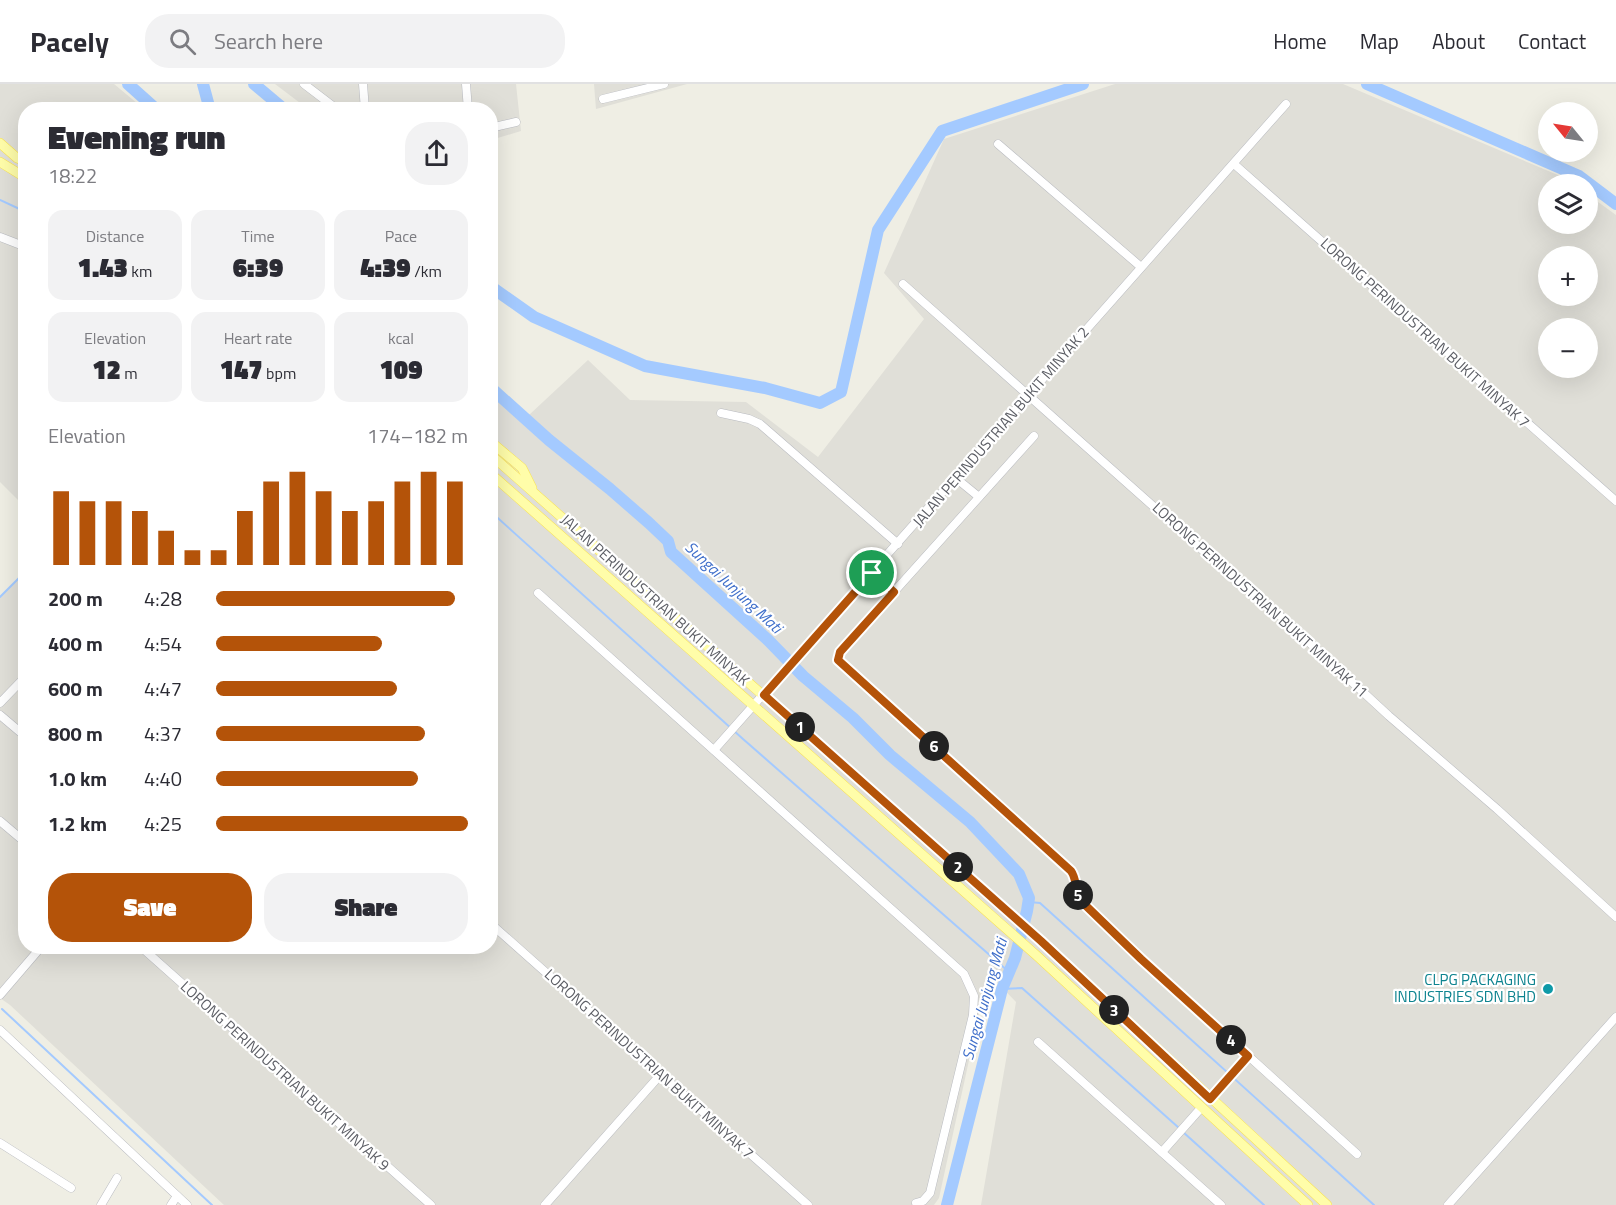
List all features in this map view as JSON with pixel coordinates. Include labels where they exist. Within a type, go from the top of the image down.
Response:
[{"type":"main road","points":[[0,143],[18,158]]},
{"type":"main road","points":[[0,162],[18,173]]},
{"type":"main road","points":[[498,448],[522,468],[535,493]]},
{"type":"main road","name":"JALAN PERINDUSTRIAN BUKIT MINYAK","points":[[498,461],[1001,905],[1327,1205]]},
{"type":"main road","name":"JALAN PERINDUSTRIAN BUKIT MINYAK","points":[[498,480],[1036,955],[1308,1205]]},
{"type":"street","points":[[304,84],[328,102]]},
{"type":"street","points":[[363,84],[364,102]]},
{"type":"street","points":[[466,84],[467,102]]},
{"type":"street","points":[[603,99],[635,88],[664,84]]},
{"type":"street","name":"JALAN PERINDUSTRIAN BUKIT MINYAK 2","points":[[714,750],[957,479],[1286,104]]},
{"type":"street","points":[[498,126],[516,122]]},
{"type":"street","points":[[998,144],[1141,267]]},
{"type":"street","name":"LORONG PERINDUSTRIAN BUKIT MINYAK 7","points":[[1234,164],[1616,501]]},
{"type":"street","points":[[0,237],[18,244]]},
{"type":"street","name":"LORONG PERINDUSTRIAN BUKIT MINYAK 11","points":[[903,284],[1286,621],[1389,716],[1497,809],[1616,917]]},
{"type":"street","points":[[721,413],[749,419],[760,424],[898,544]]},
{"type":"street","points":[[1034,436],[839,656],[1074,875],[1076,892],[1081,901],[1141,959],[1357,1154]]},
{"type":"street","points":[[957,479],[979,498]]},
{"type":"street","points":[[872,573],[894,592]]},
{"type":"street","points":[[538,592],[964,974],[974,996],[973,1015],[930,1193],[923,1201],[916,1203]]},
{"type":"street","points":[[0,703],[18,684]]},
{"type":"street","points":[[0,715],[18,730]]},
{"type":"street","points":[[0,820],[18,836]]},
{"type":"street","name":"LORONG PERINDUSTRIAN BUKIT MINYAK 7","points":[[498,930],[808,1205]]},
{"type":"street","points":[[0,994],[35,954]]},
{"type":"street","name":"LORONG PERINDUSTRIAN BUKIT MINYAK 9","points":[[149,954],[430,1205]]},
{"type":"street","points":[[1448,1205],[1616,1017]]},
{"type":"street","points":[[0,1030],[187,1205]]},
{"type":"street","points":[[1038,1042],[1221,1205]]},
{"type":"street","points":[[1210,1099],[1248,1056]]},
{"type":"street","points":[[545,1205],[661,1074]]},
{"type":"street","points":[[1162,1152],[1201,1108]]},
{"type":"street","points":[[0,1143],[71,1188]]},
{"type":"street","points":[[100,1205],[117,1178]]},
{"type":"street","points":[[171,1205],[177,1196]]},
{"type":"shaded area","points":[[0,84],[114,84],[136,102],[18,102],[18,500],[0,482]]},
{"type":"shaded area","points":[[275,84],[516,84],[521,131],[498,138],[498,102],[299,102]]},
{"type":"shaded area","points":[[594,84],[687,84],[596,109]]},
{"type":"shaded area","points":[[1115,84],[1343,84],[1556,174],[1538,174],[1538,234],[1598,234],[1598,202],[1616,215],[1616,1205],[981,1205],[1016,1002],[988,973],[939,1198],[934,1205],[224,1205],[0,998],[0,598],[18,579],[18,954],[498,954],[498,391],[529,415],[588,360],[630,400],[746,402],[818,457],[924,319],[884,273],[944,139]]},
{"type":"waterway","points":[[128,84],[148,102]]},
{"type":"waterway","points":[[203,84],[208,102]]},
{"type":"waterway","points":[[254,84],[275,102]]},
{"type":"waterway","points":[[498,292],[534,317],[645,366],[765,388],[820,403],[841,392],[878,230],[942,131],[1083,84]]},
{"type":"waterway","points":[[1367,84],[1579,176],[1616,204]]},
{"type":"waterway","points":[[0,200],[18,208]]},
{"type":"waterway","name":"Sungai Junjung Mati","points":[[498,394],[649,523],[668,541],[671,552],[769,641],[803,676],[853,718],[890,755],[970,822],[1019,874],[1029,898],[1027,911],[1015,958],[1002,989],[947,1205]]},
{"type":"waterway","points":[[498,518],[743,739],[1009,972]]},
{"type":"waterway","points":[[0,597],[18,579]]},
{"type":"waterway","points":[[1029,902],[1040,903],[1374,1205]]},
{"type":"waterway","points":[[1002,989],[1022,988],[1179,1128]]},
{"type":"waterway","points":[[2,1009],[212,1205]]},
{"type":"waterway","points":[[1183,1132],[1264,1205]]},
{"type":"place","name":"CLPG PACKAGING INDUSTRIES SDN BHD","points":[[1548,989]]},
{"type":"route","points":[[872,573],[894,592],[840,652],[838,660],[1071,871],[1074,875],[1076,892],[1081,901],[1248,1056],[1210,1099],[1041,941],[764,695],[872,573]]}]
